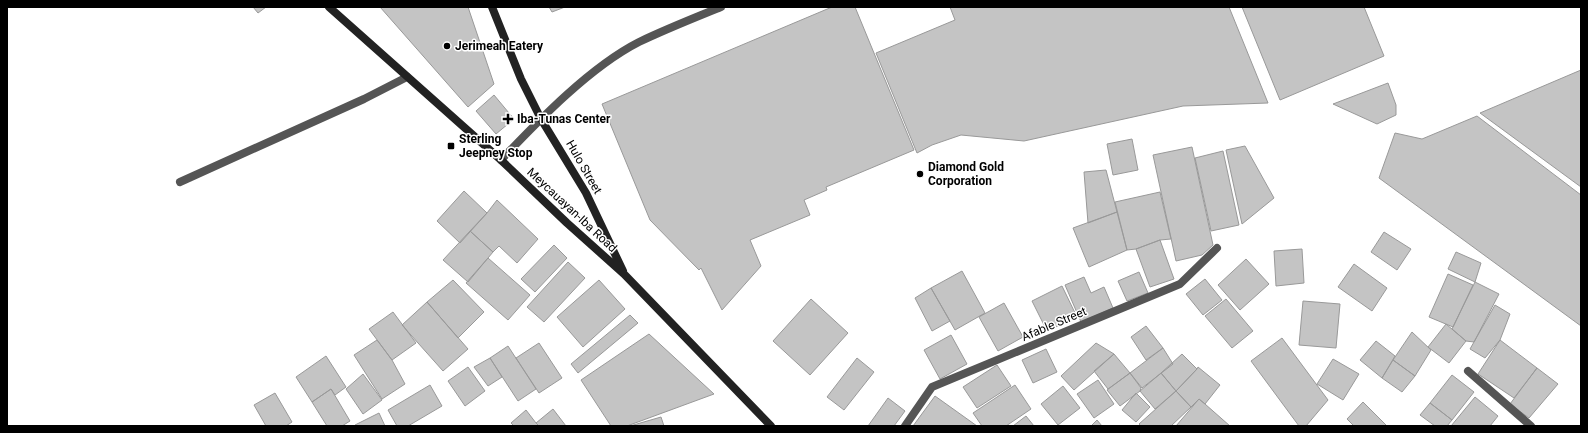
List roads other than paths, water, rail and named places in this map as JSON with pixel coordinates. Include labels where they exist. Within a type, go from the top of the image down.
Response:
[{"type":"main road","name":"Meycauayan-Iba Road","points":[[329,7],[501,160],[567,223],[624,274],[771,426]]},
{"type":"main road","name":"Hulo Street","points":[[492,7],[521,79],[542,119],[586,193],[624,274]]},
{"type":"street","points":[[501,160],[583,80],[609,60],[639,42],[721,7]]},
{"type":"street","points":[[180,182],[364,99],[408,77]]},
{"type":"street","name":"Afable Street","points":[[905,426],[932,387],[1180,284],[1217,248]]},
{"type":"street","points":[[1468,371],[1531,426]]},
{"type":"place","name":"Jerimeah Eatery","points":[[447,46]]},
{"type":"place","name":"Iba-Tunas Center","points":[[508,119]]},
{"type":"place","name":"Sterling Jeepney Stop","points":[[451,146]]},
{"type":"place","name":"Diamond Gold Corporation","points":[[920,174]]}]
